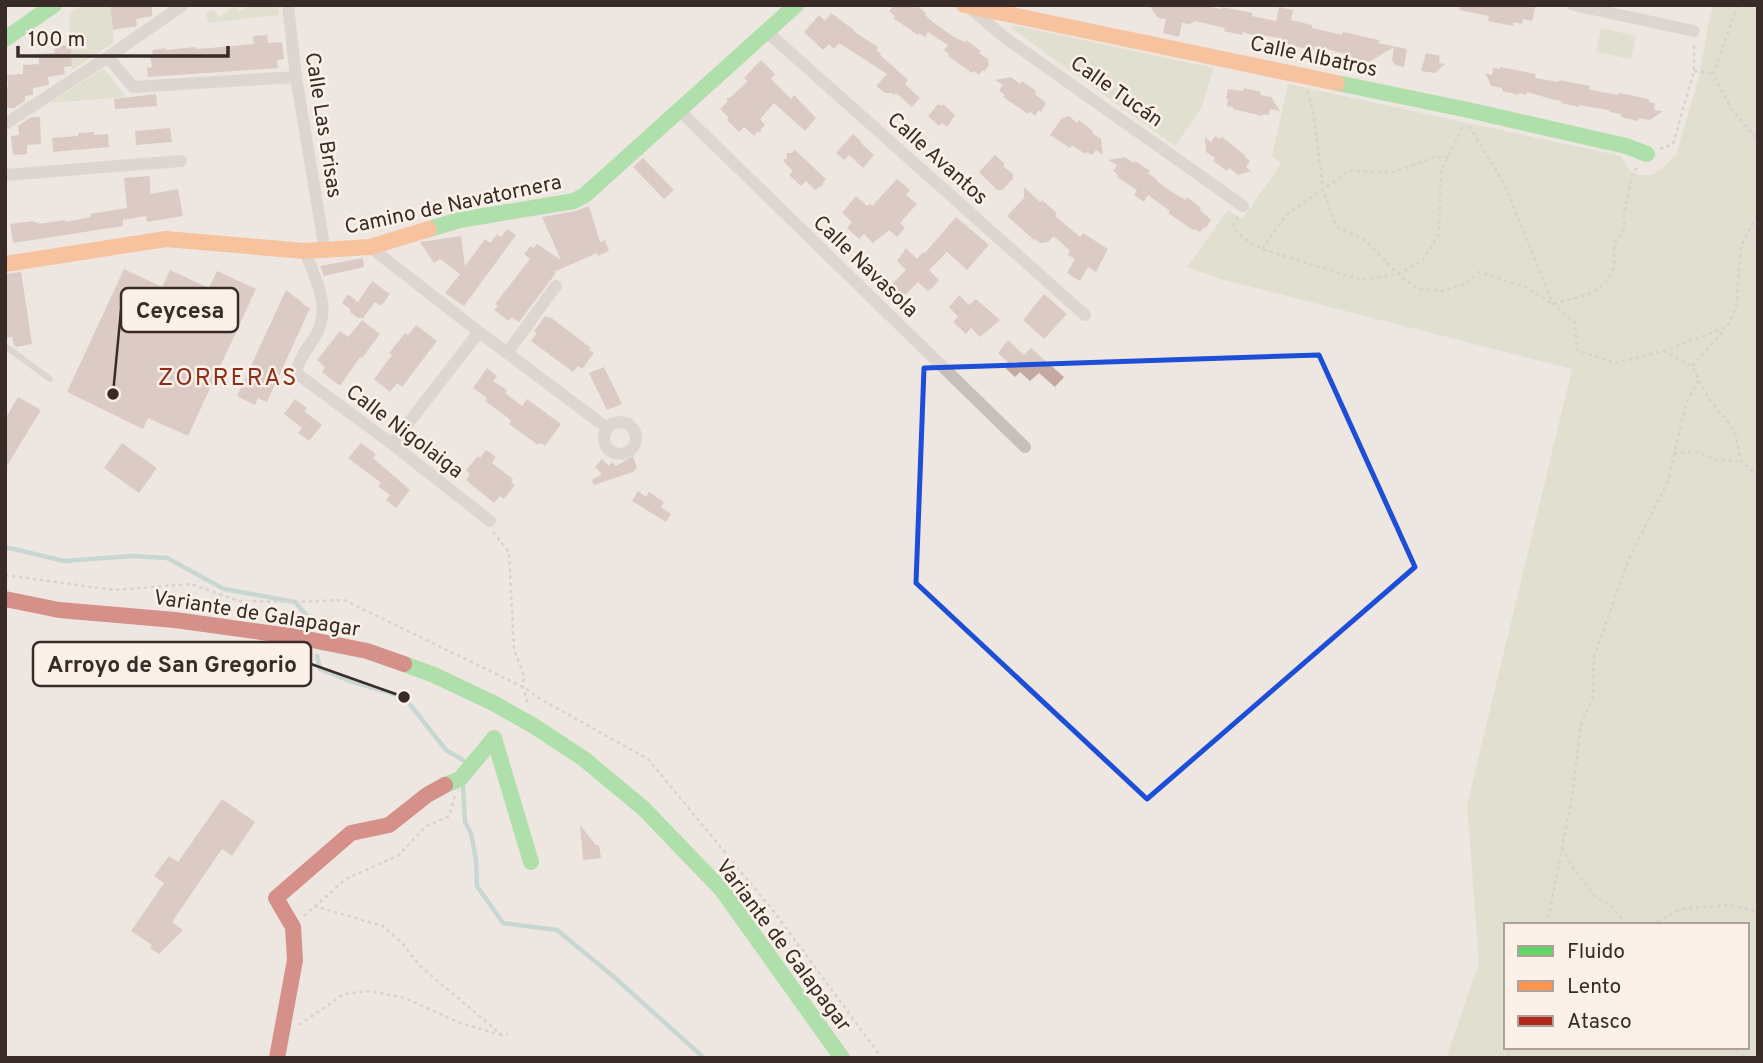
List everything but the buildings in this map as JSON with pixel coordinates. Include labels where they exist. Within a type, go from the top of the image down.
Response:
[{"type":"street","points":[[5,39],[54,5]]},
{"type":"street","points":[[5,124],[183,5]]},
{"type":"street","name":"Calle Las Brisas","points":[[288,5],[296,77],[325,251]]},
{"type":"street","name":"Camino de Navatornera","points":[[5,264],[166,239],[305,251],[370,247],[460,220],[575,201],[680,111],[796,5]]},
{"type":"street","points":[[1573,5],[1630,11],[1694,31]]},
{"type":"street","name":"Calle Albatros","points":[[967,6],[1587,137],[1647,154]]},
{"type":"street","name":"Calle Tucán","points":[[967,6],[1004,37],[1243,206]]},
{"type":"street","name":"Calle Avantos","points":[[766,31],[1085,315]]},
{"type":"street","points":[[108,57],[133,87],[296,77]]},
{"type":"street","name":"Calle Navasola","points":[[680,111],[1025,447]]},
{"type":"street","points":[[5,175],[181,161]]},
{"type":"street","points":[[370,247],[607,428]]},
{"type":"street","name":"Calle Nigolaiga","points":[[305,251],[324,309],[322,321],[297,366],[296,373],[491,522]]},
{"type":"street","points":[[507,353],[556,286]]},
{"type":"street","points":[[392,444],[479,332]]},
{"type":"street","name":"Variante de Galapagar","points":[[5,599],[59,610],[175,620],[298,637],[367,651],[433,675],[524,720],[584,759],[643,808],[722,890],[842,1058]]},
{"type":"street","points":[[277,1058],[295,960],[293,927],[276,898],[351,833],[389,825],[427,795],[460,779],[494,738],[531,862]]},
{"type":"lane","points":[[5,346],[50,379]]},
{"type":"path","points":[[1738,5],[1713,74],[1732,110],[1758,140]]},
{"type":"path","points":[[1673,144],[1694,71],[1694,31]]},
{"type":"path","points":[[1694,71],[1713,74]]},
{"type":"path","points":[[1301,75],[1313,110],[1323,190],[1336,226],[1366,241],[1398,274],[1418,289],[1442,291],[1467,283],[1479,272],[1525,287],[1553,304],[1574,323],[1577,350],[1615,363],[1663,351],[1727,327]]},
{"type":"path","points":[[1243,206],[1233,227],[1243,238],[1262,249],[1362,280],[1398,274],[1422,261],[1439,234],[1441,171],[1466,121],[1504,183],[1553,304]]},
{"type":"path","points":[[1262,249],[1286,215],[1349,171],[1394,172],[1435,157],[1448,157]]},
{"type":"path","points":[[1553,304],[1586,295],[1607,283],[1614,264],[1615,242],[1623,233],[1623,218],[1633,173]]},
{"type":"path","points":[[1692,366],[1727,327],[1736,308],[1741,246],[1758,214]]},
{"type":"path","points":[[1663,351],[1692,366],[1709,399],[1734,429],[1741,461],[1758,476]]},
{"type":"path","points":[[1547,923],[1572,797],[1581,724],[1593,696],[1594,656],[1628,561],[1668,481],[1686,403],[1699,379]]},
{"type":"path","points":[[1674,453],[1697,452],[1717,460],[1741,461]]},
{"type":"path","points":[[491,522],[490,529],[509,552],[514,649],[524,676],[523,687],[527,701],[532,706]]},
{"type":"path","points":[[293,927],[346,878],[399,855],[425,827],[449,816]]},
{"type":"path","points":[[1562,848],[1573,868],[1596,897],[1611,905],[1624,923]]},
{"type":"path","points":[[1655,923],[1681,909],[1731,905],[1758,912]]},
{"type":"path","points":[[314,906],[383,926],[404,944],[421,966],[502,1035]]},
{"type":"path","points":[[281,1038],[344,993],[370,990],[405,998],[460,1023],[502,1035],[508,1034]]},
{"type":"path","points":[[1733,1049],[1749,1058]]},
{"type":"highlighted area","points":[[1319,355],[1415,567],[1147,799],[916,583],[924,368]]},
{"type":"green space","points":[[82,5],[110,5],[114,42],[72,70],[69,14]]},
{"type":"green space","points":[[249,5],[278,5],[279,15],[208,23],[206,13],[213,9],[219,17],[235,6],[239,12]]},
{"type":"green space","points":[[1713,5],[1758,5],[1758,1058],[1446,1058],[1479,963],[1467,805],[1572,369],[1220,279],[1187,267],[1228,210],[1242,219],[1281,164],[1272,156],[1288,84],[1621,156],[1633,173],[1652,175],[1676,155],[1699,77]]},
{"type":"green space","points":[[1012,25],[1214,68],[1201,109],[1175,146],[1011,28]]},
{"type":"green space","points":[[1601,28],[1636,36],[1631,59],[1596,52]]},
{"type":"green space","points":[[104,69],[126,97],[50,103],[101,70]]},
{"type":"waterway","points":[[5,547],[64,561],[133,556],[167,558],[224,589],[295,602],[313,623]]},
{"type":"waterway","points":[[317,656],[320,669],[404,697],[446,750],[463,760]]},
{"type":"waterway","points":[[463,785],[465,822],[471,833],[477,886],[503,923],[557,930],[704,1058]]},
{"type":"traffic: fast","points":[[5,39],[54,5]]},
{"type":"traffic: fast","points":[[429,229],[460,220],[574,201],[585,195],[796,5]]},
{"type":"traffic: fast","points":[[1337,83],[1626,146],[1647,154]]},
{"type":"traffic: fast","points":[[404,664],[493,703],[534,726],[584,759],[643,808],[722,890],[842,1058]]},
{"type":"traffic: fast","points":[[445,785],[460,779],[494,738],[531,862]]},
{"type":"traffic: slow","points":[[964,5],[1337,83]]},
{"type":"traffic: slow","points":[[5,264],[166,239],[305,251],[370,247],[429,229]]},
{"type":"traffic: jam","points":[[5,599],[59,610],[175,620],[297,637],[367,651],[404,664]]},
{"type":"traffic: jam","points":[[277,1058],[295,960],[293,927],[276,898],[351,833],[389,825],[427,795],[445,785]]},
{"type":"place","name":"Ceycesa","points":[[113,394]]},
{"type":"place","name":"Arroyo de San Gregorio","points":[[404,697]]},
{"type":"district","name":"ZORRERAS","points":[[228,377]]}]
